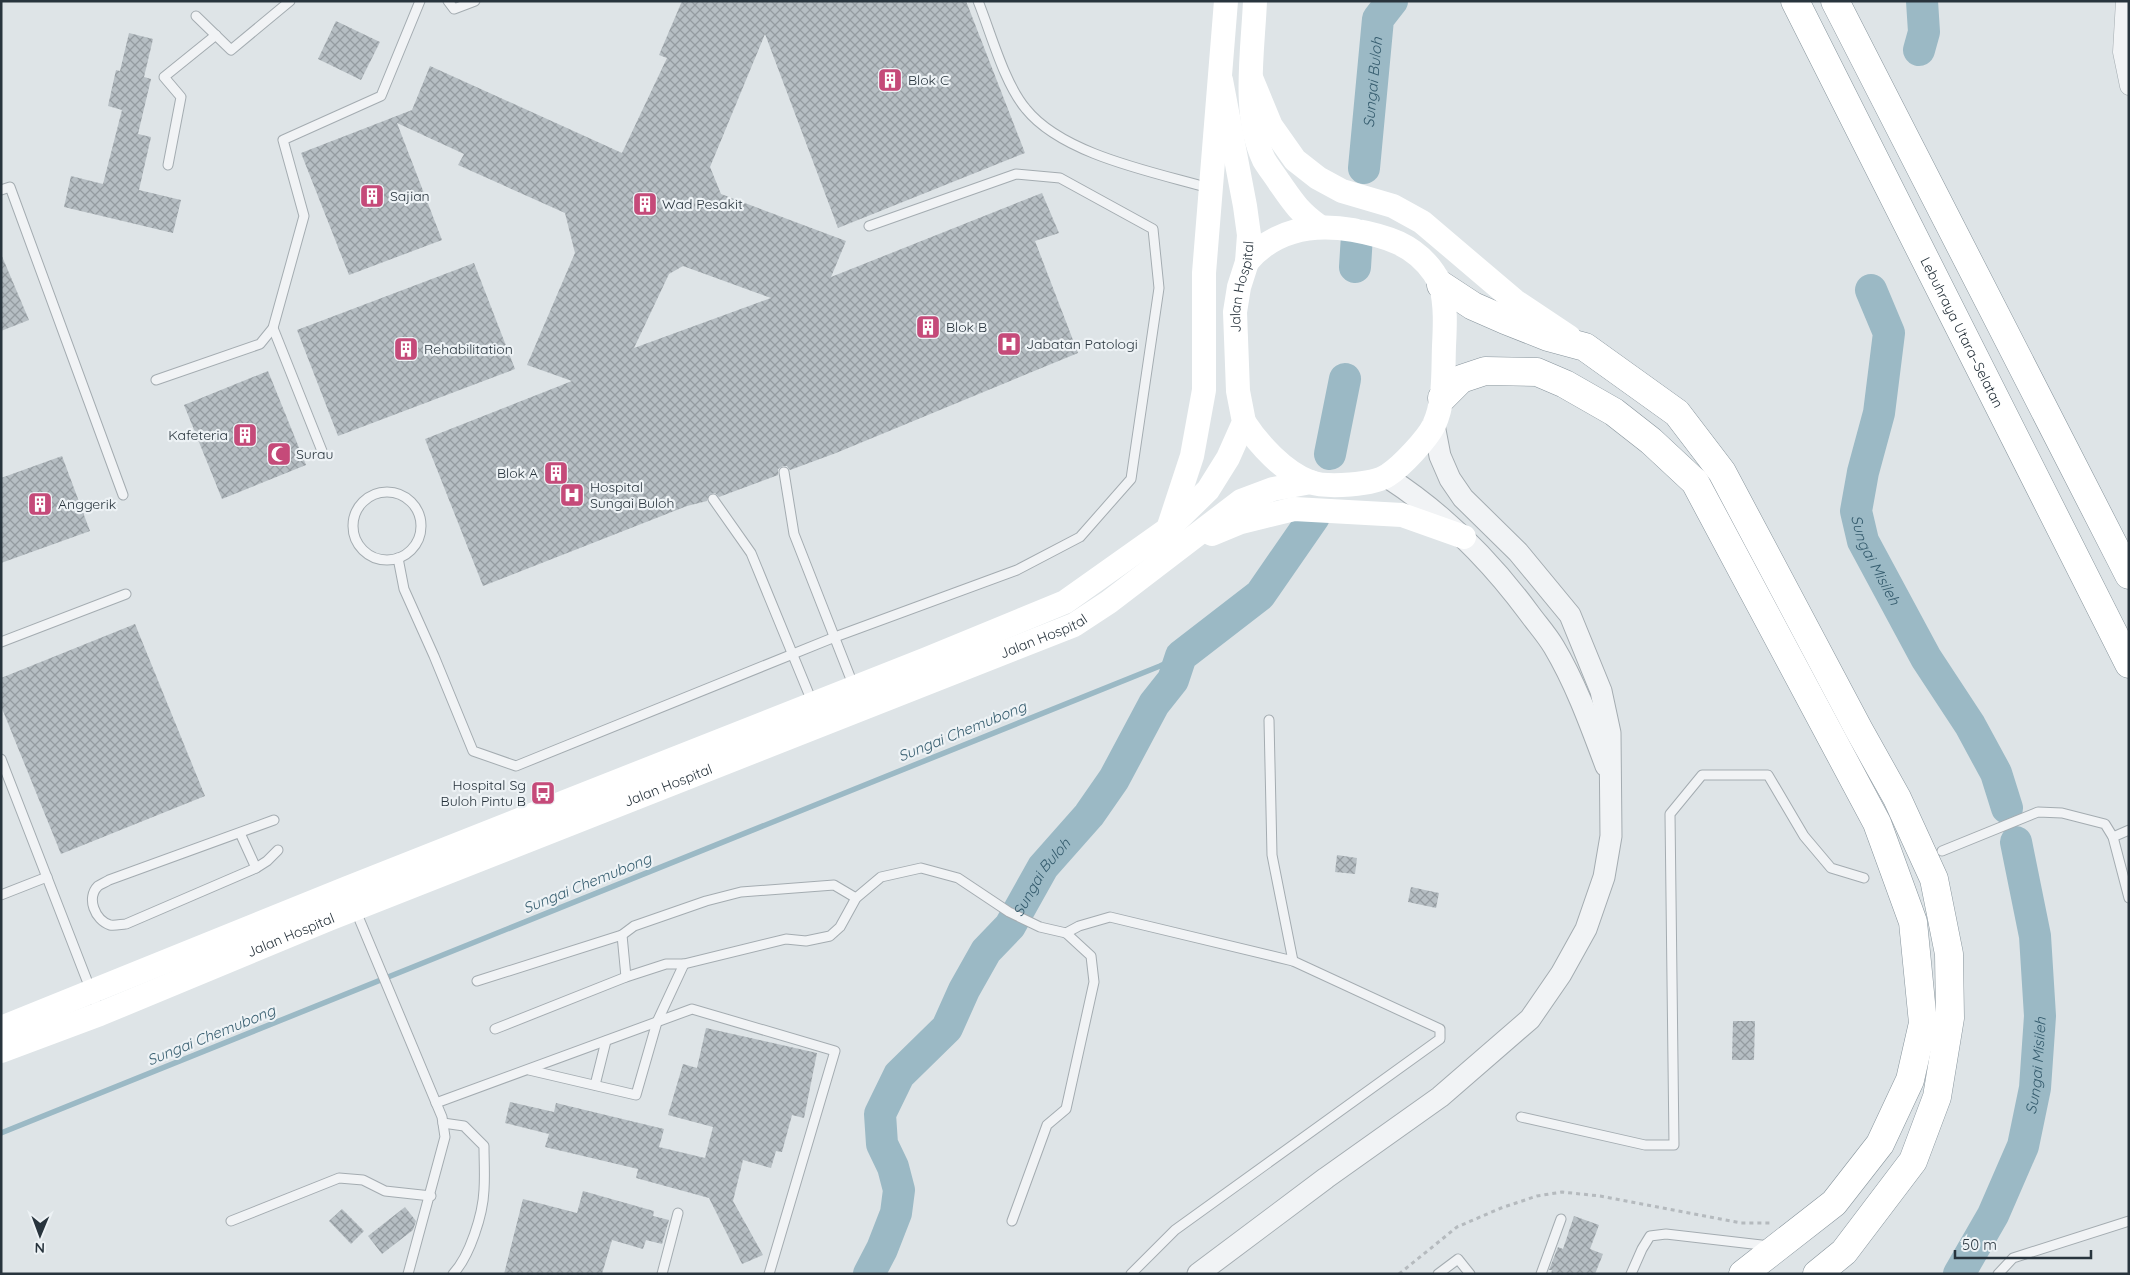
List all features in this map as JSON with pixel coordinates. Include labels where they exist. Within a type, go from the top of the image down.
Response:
[{"type":"highway","name":"Lebuhraya Utara–Selatan","points":[[1794,1],[2127,661]]},
{"type":"highway","points":[[1835,1],[2129,575]]},
{"type":"highway","points":[[1441,285],[1473,306],[1505,320],[1548,337],[1584,347],[1677,412],[1722,472],[1897,798],[1934,879],[1949,954],[1950,1000],[1950,1018],[1937,1096],[1913,1160],[1844,1252],[1817,1274]]},
{"type":"highway","points":[[1442,398],[1461,379],[1485,371],[1537,372],[1564,384],[1614,412],[1651,441],[1695,482],[1877,823],[1913,922],[1923,1023],[1910,1080],[1880,1144],[1834,1203],[1778,1235],[1743,1274]]},
{"type":"main road","name":"Jalan Hospital","points":[[1173,539],[1192,456],[1204,390],[1204,273],[1226,1]]},
{"type":"main road","points":[[1256,1],[1252,117],[1257,140],[1265,161],[1302,214],[1320,226]]},
{"type":"main road","name":"Jalan Hospital","points":[[1,1028],[92,992],[351,898],[817,714],[1074,625],[1109,602],[1173,539],[1228,458],[1244,422],[1238,391],[1235,312],[1246,262],[1249,235],[1221,80]]},
{"type":"main road","points":[[1252,80],[1271,126],[1295,160],[1318,178],[1342,191],[1393,206],[1422,222],[1515,301],[1584,347]]},
{"type":"main road","points":[[1244,422],[1255,439],[1279,463],[1311,482],[1352,485],[1387,477],[1406,461],[1434,425],[1442,398],[1445,325],[1441,285],[1426,261],[1400,243],[1382,235],[1320,226],[1281,236],[1257,250],[1246,262]]},
{"type":"main road","points":[[1204,312],[1225,373],[1238,391]]},
{"type":"main road","name":"Jalan Hospital","points":[[1173,539],[1241,501],[1272,489],[1311,482]]},
{"type":"main road","points":[[1173,539],[1294,509],[1402,515],[1464,537]]},
{"type":"main road","name":"Jalan Hospital","points":[[1,1051],[100,1014],[351,898]]},
{"type":"street","points":[[2125,1],[2122,52],[2129,86]]},
{"type":"street","points":[[1198,1274],[1326,1178],[1440,1097],[1530,1019],[1561,974],[1586,929],[1604,877],[1611,836],[1610,733],[1601,691],[1570,615],[1518,552],[1463,498],[1450,479],[1440,456],[1434,425]]},
{"type":"street","points":[[1387,477],[1425,503],[1464,537],[1504,579],[1554,646],[1581,700],[1610,778]]},
{"type":"lane","points":[[196,16],[231,50],[290,1]]},
{"type":"lane","points":[[156,380],[260,344],[273,328],[304,216],[283,140],[381,96],[420,1]]},
{"type":"lane","points":[[448,1],[454,9],[475,1]]},
{"type":"lane","points":[[978,1],[1011,85],[1026,109],[1047,129],[1072,143],[1125,164],[1212,188]]},
{"type":"lane","points":[[168,165],[181,97],[164,77],[216,35]]},
{"type":"lane","points":[[398,558],[404,589],[473,751],[516,766],[835,637],[1017,570],[1080,537],[1131,479],[1159,288],[1153,229],[1060,178],[1016,174],[869,226]]},
{"type":"lane","points":[[1,190],[10,187],[123,495]]},
{"type":"lane","points":[[273,328],[322,451]]},
{"type":"lane","points":[[784,472],[794,534],[858,699]]},
{"type":"lane","points":[[391,492],[402,496],[418,512],[421,523],[416,545],[408,553],[398,558],[376,559],[366,554],[359,546],[354,535],[353,525],[358,509],[370,497],[380,493],[391,492]]},
{"type":"lane","points":[[713,499],[751,553],[817,714]]},
{"type":"lane","points":[[1,642],[126,594]]},
{"type":"lane","points":[[1269,720],[1272,855],[1293,961]]},
{"type":"lane","points":[[1,759],[100,1014]]},
{"type":"lane","points":[[1521,1117],[1645,1145],[1674,1145],[1670,814],[1702,775],[1768,775],[1804,836],[1830,868],[1864,878]]},
{"type":"lane","points":[[1942,851],[2038,812],[2062,813],[2105,824],[2113,837],[2129,898]]},
{"type":"lane","points":[[274,820],[109,880],[98,887],[93,898],[94,909],[100,919],[111,925],[126,924],[256,868],[267,862],[278,850]]},
{"type":"lane","points":[[2113,837],[2129,830]]},
{"type":"lane","points":[[240,833],[256,868]]},
{"type":"lane","points":[[495,1029],[626,977],[666,964],[684,964],[778,940],[806,941],[830,936],[840,926],[856,898],[881,877],[921,868],[958,878],[1009,912],[1040,927],[1066,933],[1091,956],[1094,982],[1066,1109],[1047,1125],[1012,1221]]},
{"type":"lane","points":[[1,895],[47,878]]},
{"type":"lane","points":[[477,981],[622,935],[634,926],[706,901],[741,892],[834,885],[856,898]]},
{"type":"lane","points":[[351,898],[443,1123],[445,1137],[431,1196],[408,1274]]},
{"type":"lane","points":[[1066,933],[1079,926],[1110,917],[1293,961],[1440,1029],[1440,1039],[1175,1230],[1131,1274]]},
{"type":"lane","points":[[622,935],[626,977]]},
{"type":"lane","points":[[529,1070],[636,1095],[657,1022],[684,964]]},
{"type":"lane","points":[[436,1103],[692,1009],[836,1051],[770,1274]]},
{"type":"lane","points":[[595,1084],[606,1041]]},
{"type":"lane","points":[[443,1123],[464,1126],[484,1146],[484,1191],[476,1226],[461,1265],[453,1274]]},
{"type":"lane","points":[[231,1222],[339,1178],[363,1180],[386,1191],[431,1196]]},
{"type":"lane","points":[[662,1274],[678,1213]]},
{"type":"lane","points":[[1541,1274],[1562,1219]]},
{"type":"lane","points":[[1998,1274],[2013,1258],[2129,1221]]},
{"type":"lane","points":[[1631,1274],[1650,1236],[1666,1234],[1778,1235]]},
{"type":"lane","points":[[1438,1274],[1458,1259],[1470,1274]]},
{"type":"path","points":[[1399,1274],[1457,1227],[1500,1208],[1537,1196],[1562,1192],[1600,1196],[1741,1223],[1778,1235]]},
{"type":"building","points":[[682,1],[966,1],[1025,153],[838,228],[765,34],[710,167],[721,194],[846,241],[831,277],[1042,193],[1059,233],[1035,241],[1078,353],[836,453],[790,470],[787,466],[783,466],[778,469],[778,475],[719,497],[715,493],[710,494],[707,501],[687,506],[483,586],[425,439],[572,381],[527,365],[575,253],[565,213],[458,165],[464,154],[397,123],[442,240],[349,275],[301,153],[412,110],[430,66],[622,153],[667,58],[659,55]],"holes":[[[683,266],[771,298],[634,348],[669,274]]]},
{"type":"building","points":[[336,21],[380,42],[361,80],[318,59]]},
{"type":"building","points":[[129,33],[153,39],[144,77],[151,79],[138,134],[151,137],[139,190],[181,200],[173,233],[64,207],[71,176],[103,184],[122,110],[108,106],[116,70],[120,71]]},
{"type":"building","points":[[1,254],[29,320],[1,331]]},
{"type":"building","name":"Rehabilitation","points":[[474,263],[515,369],[338,436],[297,330]]},
{"type":"building","name":"Kafeteria","points":[[268,371],[306,465],[222,499],[184,405]]},
{"type":"building","name":"Anggerik","points":[[62,456],[90,531],[1,563],[1,478]]},
{"type":"building","points":[[135,624],[205,796],[61,854],[1,706],[1,678]]},
{"type":"building","points":[[1337,855],[1357,858],[1355,874],[1335,872]]},
{"type":"building","points":[[1411,887],[1439,893],[1436,908],[1408,902]]},
{"type":"building","points":[[1733,1021],[1755,1021],[1754,1060],[1732,1060]]},
{"type":"building","points":[[706,1028],[817,1053],[804,1118],[792,1115],[782,1152],[776,1151],[771,1168],[743,1160],[733,1201],[763,1255],[742,1264],[709,1198],[636,1178],[638,1169],[545,1147],[549,1134],[505,1123],[510,1102],[554,1112],[556,1103],[664,1129],[659,1147],[705,1158],[713,1127],[668,1115],[683,1064],[697,1068]]},
{"type":"building","points":[[583,1191],[654,1211],[653,1216],[669,1220],[662,1244],[646,1240],[643,1249],[612,1240],[602,1274],[504,1274],[523,1199],[577,1213]]},
{"type":"building","points":[[405,1207],[416,1221],[413,1230],[382,1254],[368,1236]]},
{"type":"building","points":[[342,1209],[364,1231],[351,1244],[329,1221]]},
{"type":"building","points":[[1574,1216],[1599,1225],[1590,1249],[1603,1254],[1595,1274],[1551,1274],[1552,1270],[1549,1270],[1558,1247],[1563,1249]]},
{"type":"waterway","name":"Sungai Buloh","points":[[1364,168],[1378,19],[1392,1]]},
{"type":"waterway","name":"Sungai Misileh","points":[[1919,50],[1924,32],[1922,1]]},
{"type":"waterway","name":"Sungai Buloh","points":[[1355,267],[1357,235]]},
{"type":"waterway","name":"Sungai Misileh","points":[[1871,290],[1889,333],[1879,413],[1863,472],[1856,511],[1863,541],[1926,658],[1970,725],[1996,773],[2007,808]]},
{"type":"waterway","name":"Sungai Buloh","points":[[1330,454],[1345,379]]},
{"type":"waterway","name":"Sungai Buloh","points":[[869,1274],[882,1249],[896,1213],[899,1190],[893,1167],[882,1144],[880,1114],[899,1075],[947,1028],[964,990],[986,951],[1010,926],[1043,867],[1089,815],[1114,779],[1154,704],[1173,680],[1181,656],[1260,595],[1314,517]]},
{"type":"waterway","name":"Sungai Chemubong","points":[[1,1133],[1181,656]]},
{"type":"waterway","name":"Sungai Misileh","points":[[1959,1274],[1993,1215],[2023,1146],[2035,1088],[2040,1016],[2035,936],[2016,842]]},
{"type":"place","name":"Blok C","points":[[890,80]]},
{"type":"place","name":"Sajian","points":[[372,196]]},
{"type":"place","name":"Wad Pesakit","points":[[645,204]]},
{"type":"place","name":"Blok B","points":[[928,327]]},
{"type":"place","name":"Jabatan Patologi","points":[[1009,344]]},
{"type":"place","name":"Rehabilitation","points":[[406,349]]},
{"type":"place","name":"Kafeteria","points":[[245,435]]},
{"type":"place","name":"Surau","points":[[279,454]]},
{"type":"place","name":"Blok A","points":[[556,473]]},
{"type":"place","name":"Hospital Sungai Buloh","points":[[572,495]]},
{"type":"place","name":"Anggerik","points":[[40,504]]},
{"type":"place","name":"Hospital Sg Buloh Pintu B","points":[[543,793]]}]
